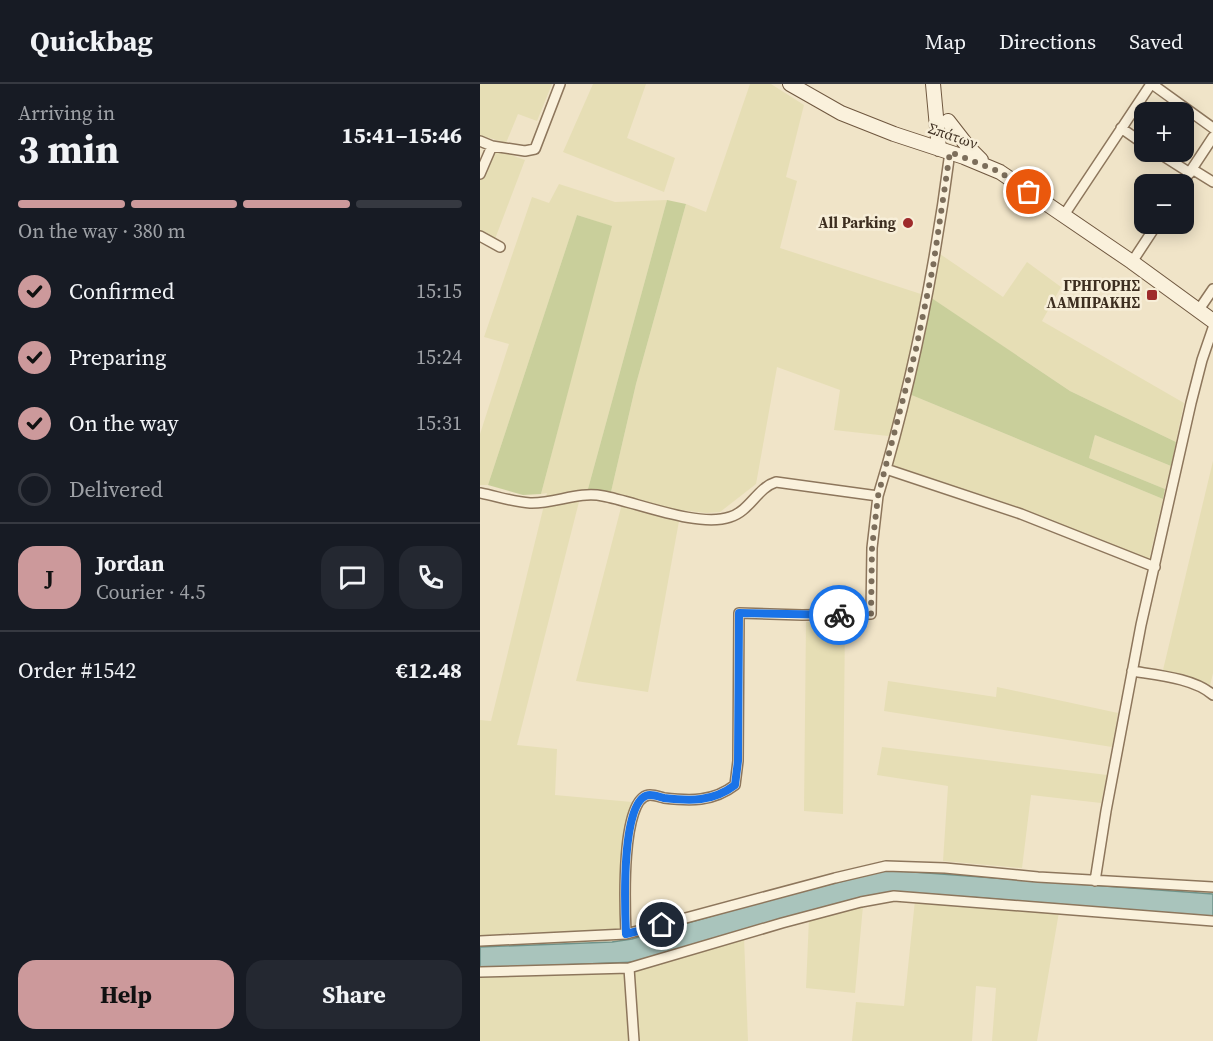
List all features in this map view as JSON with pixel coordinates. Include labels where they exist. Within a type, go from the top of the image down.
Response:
[{"type":"main road","name":"Σπάτων","points":[[790,84],[841,113],[989,167],[1064,215],[1213,321]]},
{"type":"main road","points":[[934,89],[944,150]]},
{"type":"main road","points":[[934,89],[948,121],[969,148],[989,167]]},
{"type":"main road","points":[[944,150],[948,121]]},
{"type":"street","points":[[480,141],[492,146],[519,150],[535,149],[560,84]]},
{"type":"street","points":[[1064,215],[1152,84],[1213,128]]},
{"type":"street","points":[[1121,128],[1134,137]]},
{"type":"street","points":[[1189,174],[1213,138]]},
{"type":"street","points":[[480,174],[492,146]]},
{"type":"street","points":[[626,934],[625,880],[628,832],[633,811],[639,799],[648,794],[688,800],[710,798],[723,794],[735,785],[738,761],[739,613],[871,614],[872,548],[878,496],[916,349],[933,267],[944,150]]},
{"type":"street","points":[[1175,162],[1213,182]]},
{"type":"street","points":[[1132,262],[1150,234]]},
{"type":"street","points":[[480,236],[500,247]]},
{"type":"street","points":[[1198,311],[1213,289]]},
{"type":"street","points":[[1095,881],[1132,670],[1191,403],[1213,328]]},
{"type":"street","points":[[886,469],[1021,514],[1155,567]]},
{"type":"street","points":[[480,493],[531,503],[579,494],[602,496],[712,520],[731,517],[747,506],[766,485],[776,482],[878,496]]},
{"type":"street","points":[[1132,670],[1179,679],[1209,691],[1213,695]]},
{"type":"street","points":[[480,941],[626,934],[886,866],[1213,887]]},
{"type":"street","points":[[480,972],[629,968],[861,902],[894,897],[1213,921]]},
{"type":"street","points":[[629,968],[634,1041]]},
{"type":"shaded area","points":[[480,84],[552,84],[537,121],[518,114],[506,143],[480,135]]},
{"type":"shaded area","points":[[593,84],[646,84],[627,138],[675,158],[664,192],[563,152]]},
{"type":"shaded area","points":[[750,84],[771,84],[804,105],[786,177],[797,181],[780,248],[930,297],[940,254],[1003,297],[1027,262],[1061,287],[1042,321],[1184,403],[1176,442],[1070,391],[931,298],[909,394],[1163,499],[1149,560],[890,464],[897,437],[834,430],[840,390],[777,367],[756,484],[720,512],[681,510],[648,692],[576,681],[624,496],[611,492],[636,384],[686,204],[706,212]]},
{"type":"shaded area","points":[[497,150],[525,160],[495,239],[480,231],[480,180],[492,155]]},
{"type":"shaded area","points":[[559,184],[615,202],[667,200],[588,489],[582,490],[517,745],[557,749],[555,795],[632,802],[625,825],[621,875],[622,931],[512,933],[480,936],[480,720],[491,721],[547,493],[541,494],[611,226],[577,215],[488,485],[480,485],[480,434],[509,344],[484,337],[532,197],[549,203]]},
{"type":"shaded area","points":[[1095,435],[1171,466],[1165,489],[1089,458]]},
{"type":"shaded area","points":[[1213,461],[1213,673],[1210,686],[1163,670]]},
{"type":"shaded area","points":[[845,621],[843,814],[804,811],[806,622]]},
{"type":"shaded area","points":[[888,681],[996,697],[997,687],[1118,713],[1112,747],[884,711]]},
{"type":"shaded area","points":[[882,747],[1107,775],[1101,803],[1031,795],[1022,868],[943,861],[948,786],[877,775]]},
{"type":"shaded area","points":[[915,900],[1059,912],[1037,1041],[992,1041],[996,988],[976,986],[972,1041],[852,1041],[856,1002],[904,1006]]},
{"type":"shaded area","points":[[863,906],[855,993],[806,988],[809,918]]},
{"type":"shaded area","points":[[744,937],[748,1041],[480,1041],[480,974],[632,970]]},
{"type":"green space","points":[[667,200],[686,204],[636,384],[611,492],[588,489]]},
{"type":"green space","points":[[577,215],[612,226],[541,494],[523,495],[488,485]]},
{"type":"green space","points":[[930,297],[1070,391],[1176,442],[1171,466],[1095,435],[1089,458],[1165,489],[1163,499],[909,394]]},
{"type":"water","points":[[887,870],[1213,894],[1213,917],[982,898],[911,893],[890,894],[637,962],[480,968],[480,947],[612,942],[632,939],[771,899]]},
{"type":"way so far","points":[[839,615],[871,614],[872,548],[878,496],[916,349],[933,267],[950,152],[1000,172],[1029,192]]},
{"type":"place","name":"All Parking","points":[[908,223]]},
{"type":"place","name":"ΓΡΗΓΟΡΗΣ ΛΑΜΠΡΑΚΗΣ","points":[[1152,295]]},
{"type":"route","points":[[662,925],[626,934],[628,832],[633,811],[639,799],[648,794],[688,800],[710,798],[723,794],[735,785],[738,761],[739,613],[839,615]]}]
